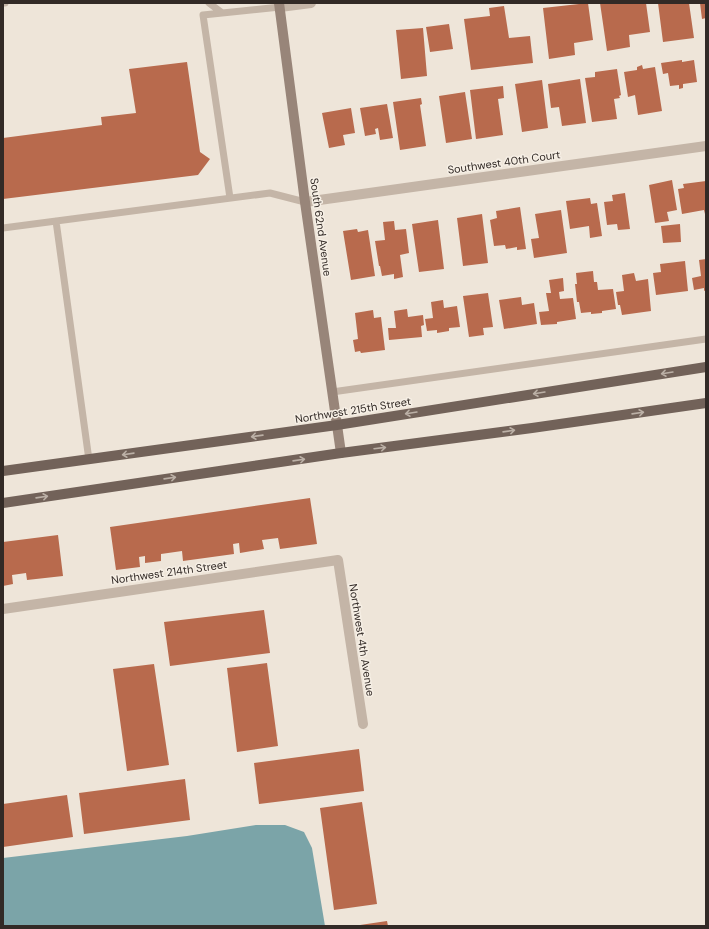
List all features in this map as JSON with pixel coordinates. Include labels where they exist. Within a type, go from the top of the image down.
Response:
[{"type":"main road","name":"Northwest 215th Street","points":[[3,471],[337,425],[706,367]]},
{"type":"main road","points":[[3,503],[341,453],[706,403]]},
{"type":"street","points":[[280,5],[311,3]]},
{"type":"street","name":"South 62nd Avenue","points":[[280,5],[305,202],[341,453]]},
{"type":"street","name":"Southwest 40th Court","points":[[305,202],[706,146]]},
{"type":"street","name":"Northwest 214th Street","points":[[3,609],[338,560]]},
{"type":"street","name":"Northwest 4th Avenue","points":[[338,560],[363,724]]},
{"type":"lane","points":[[209,3],[221,12]]},
{"type":"lane","points":[[230,198],[203,15],[280,5]]},
{"type":"lane","points":[[3,228],[270,193],[305,202]]},
{"type":"lane","points":[[56,221],[89,460]]},
{"type":"lane","points":[[332,392],[706,339]]},
{"type":"water","points":[[256,825],[285,825],[304,832],[312,848],[325,926],[3,926],[3,858],[187,836]]},
{"type":"building","points":[[588,3],[593,40],[574,43],[575,55],[549,59],[543,8]]},
{"type":"building","points":[[600,3],[646,3],[650,32],[629,35],[630,47],[607,51]]},
{"type":"building","points":[[658,3],[689,3],[694,38],[663,42]]},
{"type":"building","points":[[700,3],[706,3],[706,18],[702,19]]},
{"type":"building","points":[[504,6],[509,38],[530,36],[533,63],[471,70],[464,19],[490,16],[489,8]]},
{"type":"building","points":[[449,24],[453,49],[430,52],[426,27]]},
{"type":"building","points":[[423,28],[427,76],[401,79],[396,30]]},
{"type":"building","points":[[682,60],[682,62],[694,60],[697,82],[683,84],[683,88],[679,89],[679,85],[670,86],[668,73],[663,74],[661,63]]},
{"type":"building","points":[[187,62],[200,152],[210,159],[198,175],[3,199],[3,138],[102,125],[101,117],[136,113],[129,69]]},
{"type":"building","points":[[642,65],[643,69],[655,67],[662,111],[638,115],[635,95],[628,97],[624,72],[637,70],[637,67]]},
{"type":"building","points":[[617,69],[621,95],[619,96],[620,98],[614,99],[617,119],[592,122],[585,78],[595,77],[595,72]]},
{"type":"building","points":[[580,79],[586,123],[562,126],[559,107],[551,108],[548,84]]},
{"type":"building","points":[[542,80],[548,128],[522,132],[515,84]]},
{"type":"building","points":[[503,86],[504,98],[498,99],[503,135],[476,139],[470,90]]},
{"type":"building","points":[[465,92],[472,139],[446,143],[439,96]]},
{"type":"building","points":[[421,98],[422,104],[420,105],[426,146],[400,150],[393,102]]},
{"type":"building","points":[[387,104],[393,138],[380,140],[378,128],[375,129],[376,134],[365,136],[360,108]]},
{"type":"building","points":[[351,108],[355,133],[343,135],[345,145],[329,148],[322,113]]},
{"type":"building","points":[[672,180],[677,210],[667,212],[669,221],[655,223],[649,185]]},
{"type":"building","points":[[706,181],[706,213],[705,214],[704,210],[682,214],[678,189],[684,188],[683,184]]},
{"type":"building","points":[[625,193],[630,229],[618,230],[617,224],[607,225],[604,202],[613,201],[612,195]]},
{"type":"building","points":[[590,198],[591,204],[597,203],[602,236],[590,238],[589,226],[570,229],[566,201]]},
{"type":"building","points":[[520,207],[526,249],[517,250],[517,247],[506,249],[505,245],[494,246],[490,220],[497,218],[496,211]]},
{"type":"building","points":[[561,210],[567,253],[534,258],[531,239],[539,238],[535,214]]},
{"type":"building","points":[[482,214],[488,263],[463,266],[457,218]]},
{"type":"building","points":[[438,220],[444,269],[419,272],[412,224]]},
{"type":"building","points":[[394,221],[395,230],[406,229],[409,253],[400,255],[403,277],[394,279],[394,274],[382,276],[375,241],[385,240],[383,222]]},
{"type":"building","points":[[680,224],[681,242],[663,243],[661,226]]},
{"type":"building","points":[[357,229],[358,232],[368,230],[375,276],[351,280],[343,231]]},
{"type":"building","points":[[706,259],[706,290],[704,291],[704,288],[694,290],[692,278],[701,276],[699,260]]},
{"type":"building","points":[[685,261],[688,291],[656,295],[653,273],[661,272],[660,264]]},
{"type":"building","points":[[593,271],[594,282],[597,282],[598,290],[613,289],[616,309],[602,311],[602,313],[581,313],[579,302],[577,302],[575,284],[577,284],[576,273]]},
{"type":"building","points":[[634,273],[636,281],[648,279],[651,311],[622,315],[620,305],[618,305],[616,292],[624,291],[622,275]]},
{"type":"building","points":[[563,278],[564,291],[559,292],[560,299],[573,298],[576,319],[557,322],[557,324],[541,325],[539,312],[549,311],[546,293],[551,293],[549,280]]},
{"type":"building","points":[[488,293],[493,327],[483,328],[484,335],[469,337],[463,296]]},
{"type":"building","points":[[521,297],[522,305],[534,303],[537,324],[504,329],[499,300]]},
{"type":"building","points":[[443,300],[444,308],[457,306],[460,327],[449,328],[449,331],[437,333],[437,330],[427,331],[425,319],[433,318],[431,302]]},
{"type":"building","points":[[407,309],[408,317],[423,315],[424,325],[421,326],[422,337],[389,340],[388,328],[396,328],[394,311]]},
{"type":"building","points":[[373,310],[374,318],[381,317],[385,350],[361,353],[360,351],[355,352],[353,340],[358,339],[355,313]]},
{"type":"building","points":[[310,498],[317,544],[280,549],[278,538],[262,540],[264,549],[240,553],[239,543],[233,544],[234,554],[183,561],[182,551],[161,554],[161,561],[145,563],[145,556],[139,557],[140,567],[116,570],[110,527]]},
{"type":"building","points":[[58,535],[63,576],[27,580],[26,573],[12,575],[13,584],[3,586],[3,542]]},
{"type":"building","points":[[264,610],[270,653],[170,666],[164,622]]},
{"type":"building","points":[[267,663],[278,746],[237,752],[227,668]]},
{"type":"building","points":[[154,664],[169,765],[127,771],[113,669]]},
{"type":"building","points":[[359,749],[364,791],[259,804],[254,763]]},
{"type":"building","points":[[185,779],[190,820],[84,834],[79,793]]},
{"type":"building","points":[[67,795],[73,837],[3,847],[3,804]]},
{"type":"building","points":[[362,802],[377,904],[334,910],[320,808]]},
{"type":"building","points":[[387,921],[388,926],[360,926],[360,925]]}]
